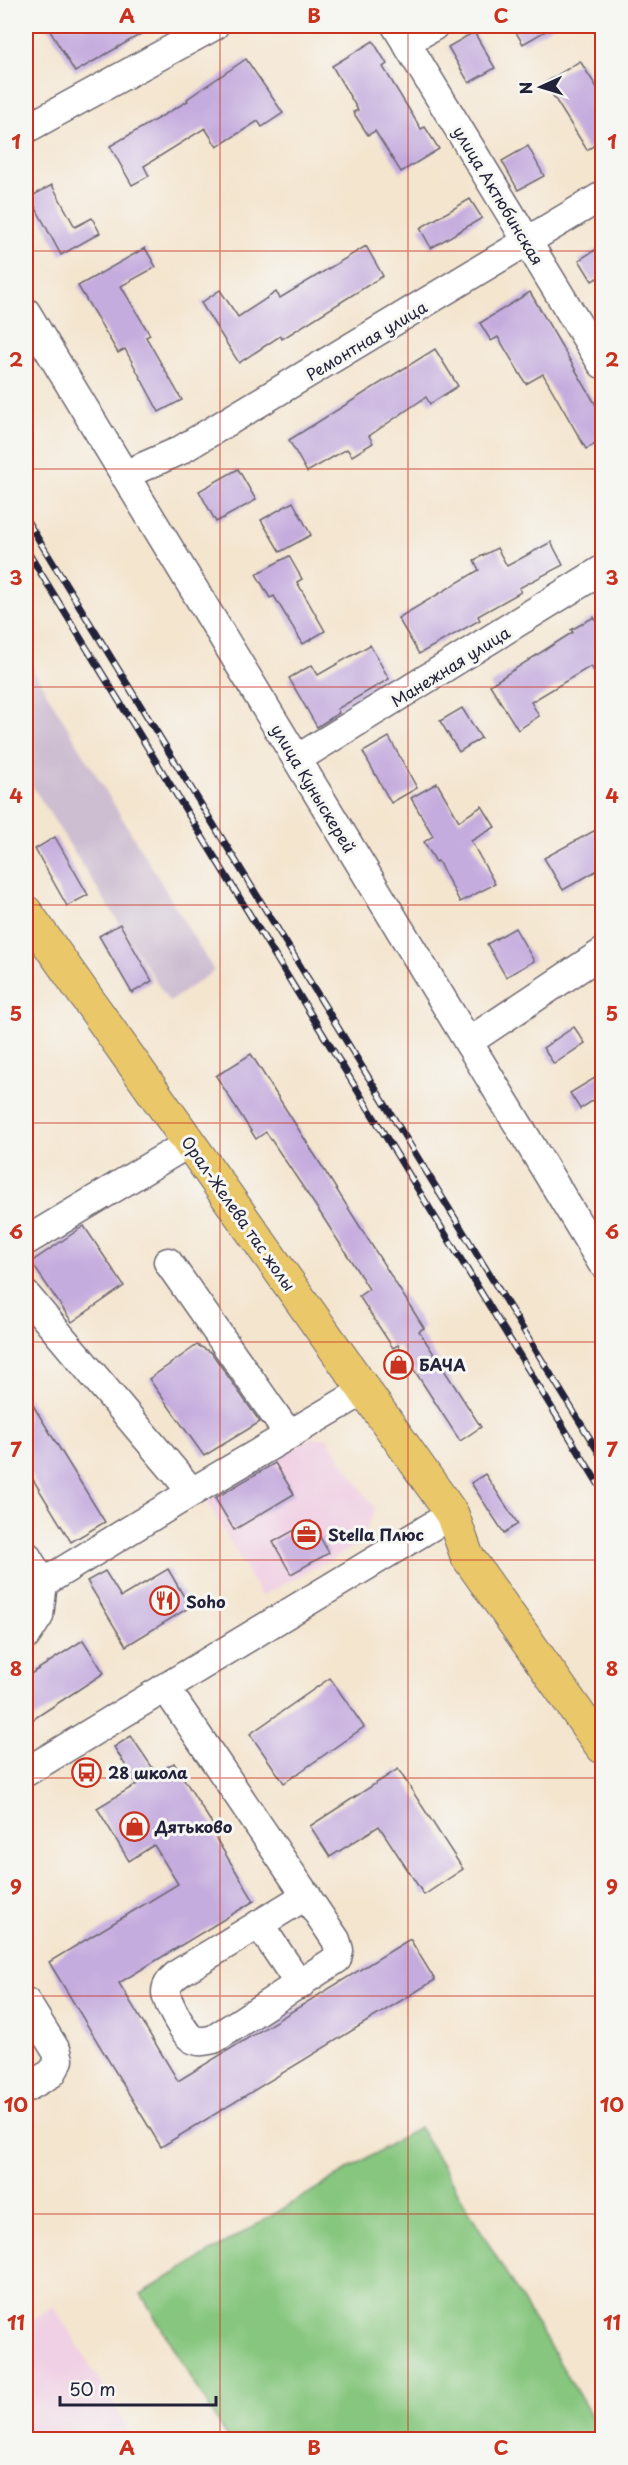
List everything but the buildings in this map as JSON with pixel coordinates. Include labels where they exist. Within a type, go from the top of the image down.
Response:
[{"type":"main road","name":"Орал-Желева тас жолы","points":[[26,912],[452,1514],[467,1556],[603,1747]]},
{"type":"street","points":[[26,129],[214,26]]},
{"type":"street","points":[[401,34],[434,26]]},
{"type":"street","name":"улица Актюбинская","points":[[401,34],[603,364]]},
{"type":"street","name":"Ремонтная улица","points":[[124,475],[179,451],[529,243],[603,196]]},
{"type":"street","name":"улица Куныскерей","points":[[26,312],[603,1263]]},
{"type":"street","name":"Манежная улица","points":[[297,759],[603,570]]},
{"type":"street","points":[[468,1042],[603,953]]},
{"type":"street","points":[[26,1241],[189,1143]]},
{"type":"street","points":[[168,1262],[289,1435]]},
{"type":"street","points":[[26,1295],[192,1492]]},
{"type":"street","points":[[43,1583],[365,1390]]},
{"type":"street","points":[[26,1772],[452,1514]]},
{"type":"street","points":[[26,1555],[43,1583],[39,1616],[26,1636]]},
{"type":"street","points":[[165,1687],[307,1895],[336,1940],[339,1950],[337,1959],[214,2039],[202,2042],[190,2038],[169,2005],[166,1992],[170,1982],[179,1973],[307,1895]]},
{"type":"street","points":[[259,1924],[300,1984]]},
{"type":"street","points":[[26,2002],[57,2052],[59,2060],[52,2073],[26,2088]]},
{"type":"shaded area","points":[[26,658],[214,971],[169,1002],[26,776]]},
{"type":"shaded area","name":"Stella Плюс","points":[[311,1438],[327,1438],[375,1509],[360,1544],[261,1596],[206,1499]]},
{"type":"shaded area","points":[[54,2306],[134,2439],[26,2439],[26,2324]]},
{"type":"green space","points":[[419,2127],[602,2434],[602,2439],[228,2439],[141,2294]]},
{"type":"railway","points":[[26,519],[602,1458]]},
{"type":"railway","points":[[26,549],[602,1490]]},
{"type":"place","name":"БАЧА","points":[[398,1364]]},
{"type":"place","name":"Stella Плюс","points":[[307,1534]]},
{"type":"place","name":"Soho","points":[[165,1601]]},
{"type":"place","name":"28 школа","points":[[87,1772]]},
{"type":"place","name":"Дятьково","points":[[134,1826]]}]
